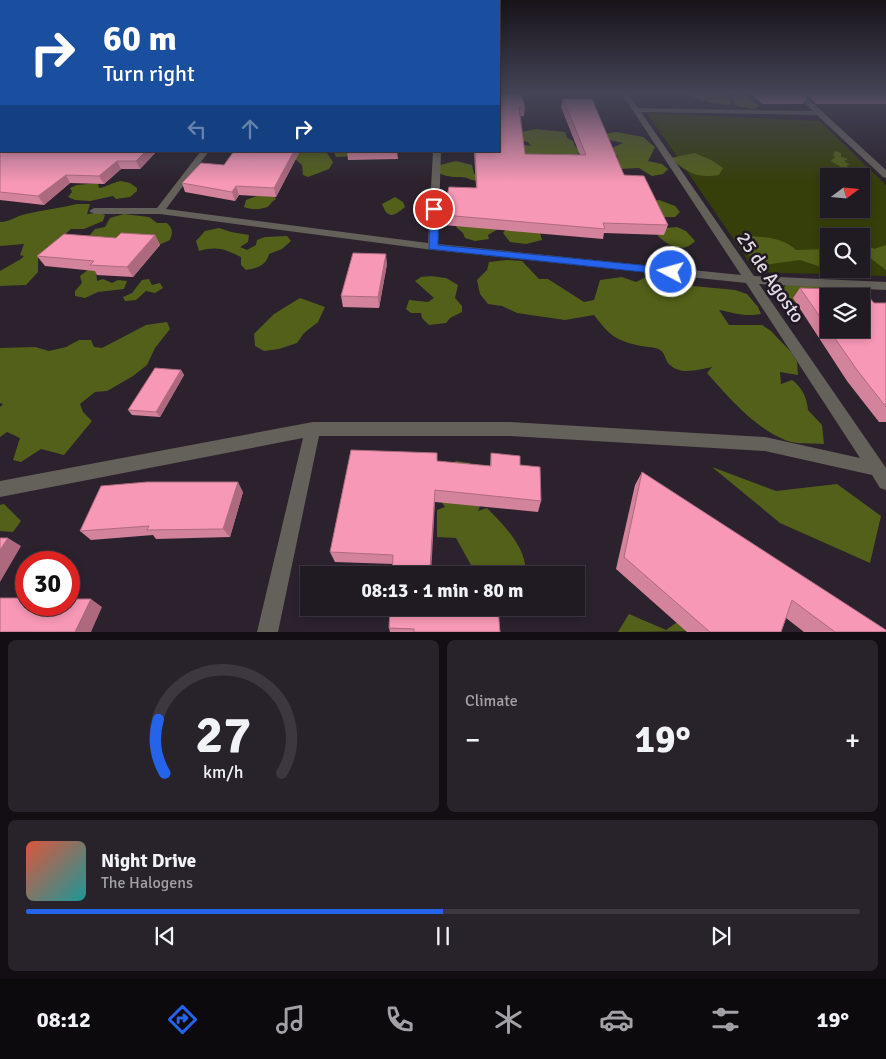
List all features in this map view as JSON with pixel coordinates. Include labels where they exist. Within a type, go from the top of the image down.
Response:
[{"type":"street","name":"25 de Agosto","points":[[644,123],[882,475]]},
{"type":"street","points":[[829,123],[886,175]]},
{"type":"street","points":[[160,211],[204,152]]},
{"type":"street","points":[[433,247],[437,152]]},
{"type":"street","points":[[94,211],[160,211],[433,247],[750,280],[886,286]]},
{"type":"street","points":[[0,489],[312,429],[510,428],[765,444],[882,475]]},
{"type":"street","points":[[267,632],[312,429]]},
{"type":"green space","points":[[654,123],[823,123],[868,168],[820,168],[820,218],[870,218],[870,169],[886,185],[886,276],[870,276],[870,228],[820,228],[820,274],[756,272]]},
{"type":"green space","points":[[536,129],[565,132],[567,138],[573,141],[574,145],[581,152],[563,158],[543,158],[505,150],[517,144],[531,146],[528,142],[519,140],[516,133]]},
{"type":"green space","points":[[617,132],[643,137],[655,147],[648,161],[662,164],[668,169],[663,174],[652,176],[639,168],[620,169],[618,156],[614,154],[612,148],[623,143],[605,139],[602,134]]},
{"type":"green space","points":[[835,151],[841,153],[841,157],[848,159],[844,161],[850,165],[846,165],[850,168],[842,168],[831,161],[835,157],[833,155]]},
{"type":"green space","points":[[334,152],[327,153],[333,162],[329,169],[308,177],[303,175],[302,165],[295,159],[299,153]]},
{"type":"green space","points":[[334,152],[355,152],[355,156],[336,157]]},
{"type":"green space","points":[[695,153],[723,168],[719,175],[698,175],[681,167],[670,158]]},
{"type":"green space","points":[[456,161],[472,165],[474,174],[480,174],[479,180],[439,173],[440,165]]},
{"type":"green space","points":[[121,181],[130,183],[137,188],[137,191],[130,197],[116,199],[113,196],[90,201],[75,200],[68,197],[72,192],[70,188],[77,185],[98,183],[99,188]]},
{"type":"green space","points":[[262,194],[274,196],[276,199],[269,206],[263,208],[253,209],[244,207],[246,200]]},
{"type":"green space","points":[[395,197],[403,202],[405,207],[392,215],[384,209],[382,204]]},
{"type":"green space","points":[[659,200],[675,206],[680,212],[675,217],[661,217],[653,201]]},
{"type":"green space","points":[[77,204],[90,204],[87,214],[100,213],[105,215],[103,221],[84,229],[71,229],[38,258],[38,272],[26,285],[0,286],[0,271],[24,256],[20,255],[24,244],[0,246],[0,222],[26,214]]},
{"type":"green space","points":[[124,214],[149,217],[157,223],[167,223],[172,231],[170,240],[152,248],[128,240],[88,237],[95,229],[105,227],[110,218]]},
{"type":"green space","points":[[460,221],[498,229],[488,235],[489,239],[475,241],[465,238],[463,233],[456,227]]},
{"type":"green space","points":[[677,227],[686,231],[695,241],[681,248],[667,243],[658,236],[659,232],[665,228]]},
{"type":"green space","points":[[219,228],[249,235],[248,242],[240,247],[247,250],[256,245],[257,240],[265,237],[287,236],[291,241],[282,249],[269,254],[266,261],[260,266],[246,270],[241,265],[241,257],[230,252],[221,249],[199,251],[196,241],[205,231]]},
{"type":"green space","points":[[506,229],[540,233],[542,240],[526,244],[510,242],[503,233]]},
{"type":"green space","points":[[744,236],[778,240],[785,242],[796,250],[820,249],[820,266],[800,260],[764,265],[750,256],[740,246]]},
{"type":"green space","points":[[886,245],[886,270],[870,258],[870,247],[874,249]]},
{"type":"green space","points":[[522,261],[539,279],[548,279],[584,302],[594,300],[600,280],[622,277],[636,282],[652,274],[667,274],[686,279],[693,286],[735,290],[747,294],[758,307],[761,314],[744,315],[719,310],[729,325],[762,325],[771,331],[791,352],[797,362],[798,375],[780,372],[781,384],[792,380],[801,389],[808,410],[822,425],[824,444],[794,443],[763,428],[752,420],[707,373],[712,367],[689,371],[678,370],[668,363],[663,353],[658,349],[632,344],[614,336],[604,328],[594,315],[565,320],[517,313],[502,306],[488,304],[480,294],[477,280],[487,270],[489,262]]},
{"type":"green space","points":[[89,269],[96,269],[97,281],[103,279],[112,283],[118,280],[127,281],[124,289],[98,292],[85,298],[75,296],[75,291],[82,283],[80,276]]},
{"type":"green space","points":[[421,277],[446,278],[458,285],[455,298],[462,306],[462,312],[450,318],[446,323],[429,325],[422,318],[421,313],[411,313],[406,309],[409,300],[428,302],[434,298],[415,281]]},
{"type":"green space","points":[[792,278],[819,280],[829,288],[820,288],[820,298],[797,303],[784,297],[782,290]]},
{"type":"green space","points":[[149,279],[152,285],[160,283],[163,288],[155,293],[146,291],[136,300],[125,301],[123,297],[132,293],[142,280]]},
{"type":"green space","points":[[300,298],[325,307],[318,322],[304,333],[297,343],[279,349],[264,351],[255,346],[254,334],[274,314]]},
{"type":"green space","points":[[167,322],[170,329],[155,348],[147,365],[133,376],[107,391],[95,392],[80,404],[83,412],[92,421],[64,455],[41,449],[21,462],[13,460],[20,438],[7,432],[0,437],[0,407],[3,404],[0,403],[0,348],[35,347],[49,351],[66,347],[79,340],[91,340],[94,347],[102,348],[146,325]]},
{"type":"green space","points":[[456,461],[470,463],[483,491],[478,511],[487,508],[501,522],[519,547],[525,566],[471,565],[456,538],[437,537],[437,510],[445,507],[439,498],[441,469]]},
{"type":"green space","points":[[712,467],[776,491],[837,484],[881,516],[870,563],[780,523]]},
{"type":"green space","points":[[4,504],[21,521],[13,532],[0,531],[0,505]]},
{"type":"green space","points":[[629,614],[666,630],[683,618],[703,631],[618,632]]},
{"type":"building","points":[[500,123],[521,123],[525,154],[586,155],[573,123],[602,123],[624,175],[644,176],[668,225],[603,223],[605,229],[443,215],[449,187],[477,188],[475,152],[500,152]]},
{"type":"building","points":[[0,152],[145,152],[136,161],[117,161],[99,176],[66,175],[38,196],[0,192]]},
{"type":"building","points":[[233,152],[293,152],[274,188],[236,186],[232,192],[182,183],[201,163],[224,165]]},
{"type":"building","points":[[121,233],[155,235],[127,267],[90,265],[94,261],[37,256],[64,234],[116,238]]},
{"type":"building","points":[[353,253],[386,254],[378,297],[341,296]]},
{"type":"building","points":[[800,288],[820,289],[820,317]]},
{"type":"building","points":[[870,298],[874,303],[886,303],[886,407],[835,338],[870,338]]},
{"type":"building","points":[[155,368],[181,370],[156,412],[128,410]]},
{"type":"building","points":[[351,450],[437,453],[437,461],[491,466],[491,453],[520,456],[520,465],[540,467],[541,501],[435,490],[430,566],[392,566],[393,555],[330,552]]},
{"type":"building","points":[[642,472],[886,630],[886,632],[835,632],[792,600],[781,632],[710,632],[624,557]]},
{"type":"building","points":[[147,482],[238,482],[223,529],[147,530],[149,526],[80,531],[101,486]]},
{"type":"building","points":[[0,538],[8,538],[0,550]]},
{"type":"building","points":[[0,598],[15,598],[15,616],[80,616],[80,599],[91,599],[75,632],[0,632]]},
{"type":"building","points":[[390,616],[499,616],[500,632],[414,632],[414,629],[389,628]]},
{"type":"route","points":[[434,209],[433,247],[671,272]]}]
